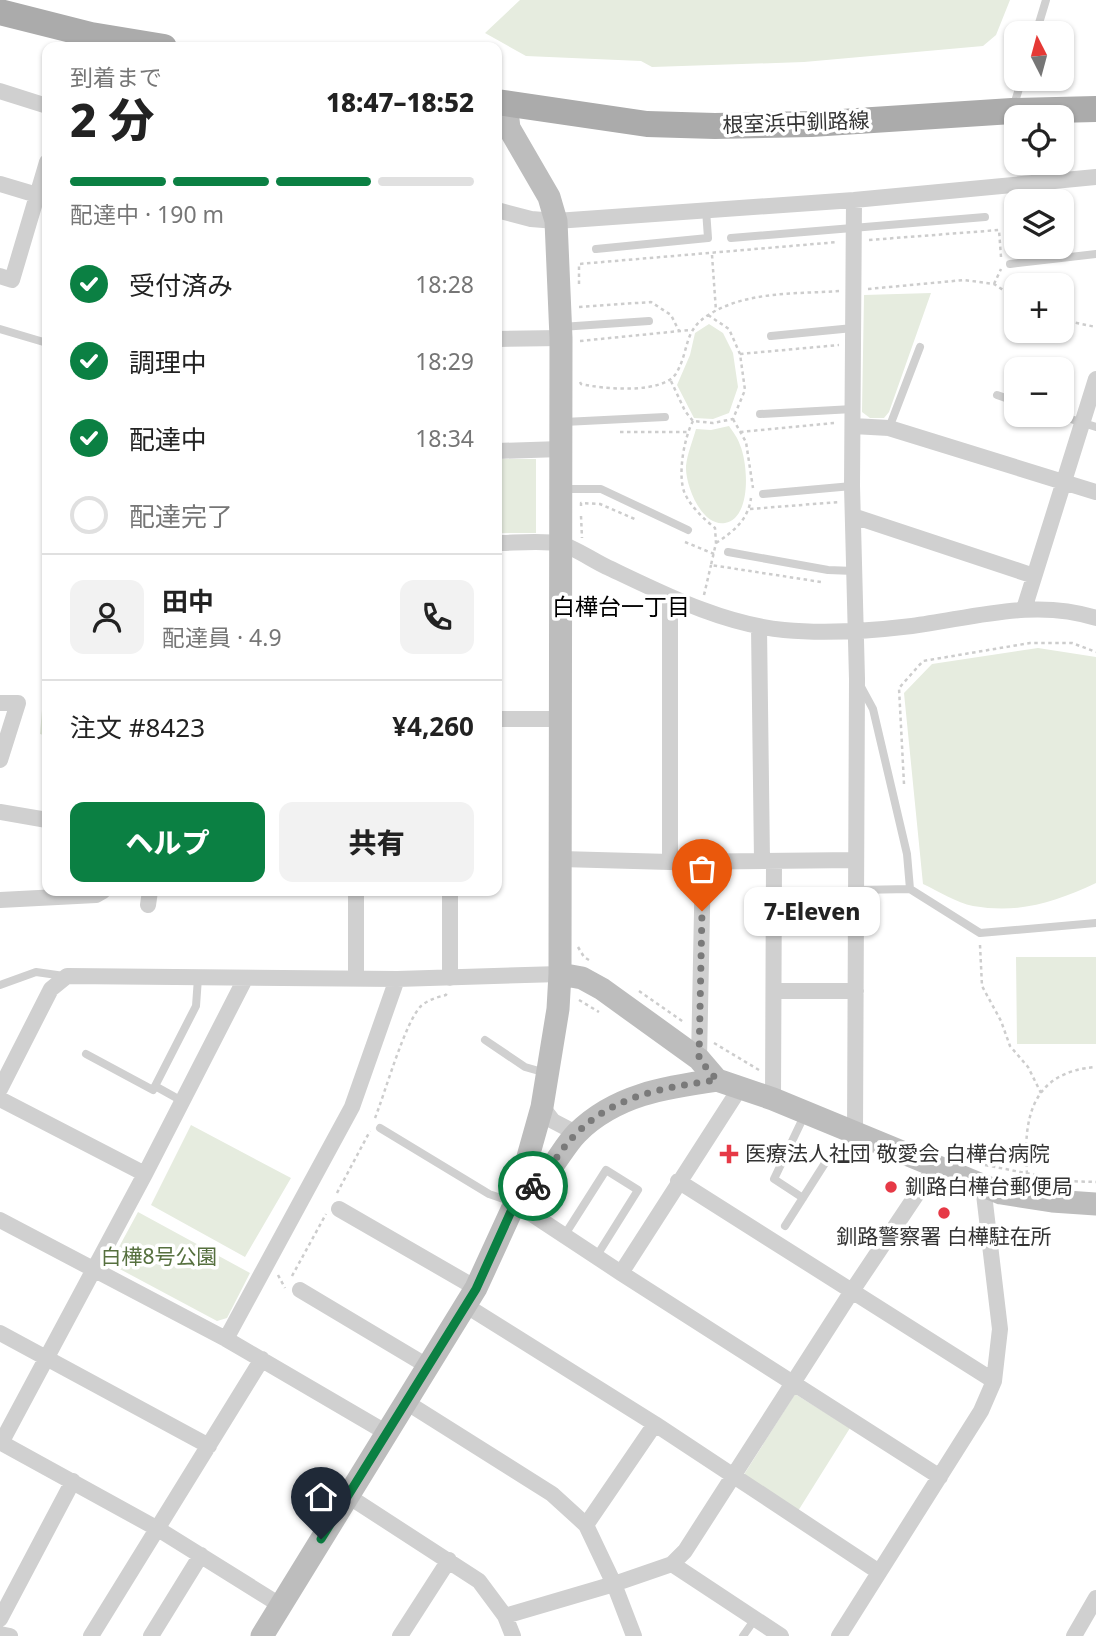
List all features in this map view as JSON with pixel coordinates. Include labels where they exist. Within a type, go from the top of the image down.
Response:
[{"type":"main road","points":[[0,12],[91,35],[132,42]]},
{"type":"main road","name":"根室浜中釧路線","points":[[502,103],[648,124],[715,126],[811,124],[1004,112]]},
{"type":"main road","name":"根室浜中釧路線","points":[[1074,110],[1096,109]]},
{"type":"street","points":[[0,91],[42,104]]},
{"type":"street","points":[[262,1636],[470,1297],[517,1200],[542,1107],[558,1009],[561,719],[574,511],[561,449],[567,330],[556,221],[550,197],[509,128],[502,106]]},
{"type":"street","points":[[502,210],[531,219],[556,221],[854,200],[1096,177]]},
{"type":"street","points":[[0,276],[12,280],[42,178]]},
{"type":"street","points":[[0,184],[37,195]]},
{"type":"street","points":[[854,200],[853,328],[848,409],[853,426],[848,487],[853,516],[849,571],[856,630],[857,679],[855,1133]]},
{"type":"street","points":[[502,338],[567,330]]},
{"type":"street","points":[[1024,609],[1063,482],[1089,425],[1096,379]]},
{"type":"street","points":[[853,426],[890,428],[1096,492]]},
{"type":"street","points":[[502,451],[561,449]]},
{"type":"street","points":[[853,516],[1034,576]]},
{"type":"street","points":[[502,543],[572,543],[670,597],[759,627],[785,631],[911,626],[1024,609],[1078,612],[1096,618]]},
{"type":"street","points":[[670,597],[670,862]]},
{"type":"street","points":[[759,627],[774,991],[773,1099]]},
{"type":"street","points":[[0,703],[18,703],[0,760]]},
{"type":"street","points":[[502,719],[561,719]]},
{"type":"street","points":[[0,812],[42,819]]},
{"type":"street","points":[[561,859],[670,862],[856,860]]},
{"type":"street","points":[[699,1059],[704,862]]},
{"type":"street","points":[[0,900],[77,896]]},
{"type":"street","points":[[356,896],[356,978]]},
{"type":"street","points":[[448,984],[450,896]]},
{"type":"street","points":[[0,1088],[51,989],[67,976],[356,978],[448,984],[560,974],[582,978],[602,989],[699,1059],[717,1080]]},
{"type":"street","points":[[244,979],[145,1174],[1,1443],[158,1529],[280,1605]]},
{"type":"street","points":[[226,1339],[352,1107],[397,979]]},
{"type":"street","points":[[774,991],[856,991]]},
{"type":"street","points":[[517,1200],[541,1180],[576,1133],[600,1115],[629,1098],[662,1089],[717,1080],[773,1099],[1001,1193],[1096,1204]]},
{"type":"street","points":[[621,1273],[740,1088]]},
{"type":"street","points":[[0,1099],[145,1174]]},
{"type":"street","points":[[542,1107],[553,1121],[576,1133]]},
{"type":"street","points":[[505,1616],[614,1584],[671,1563],[685,1551],[935,1167]]},
{"type":"street","points":[[678,1181],[994,1381]]},
{"type":"street","points":[[839,1636],[981,1410],[994,1381],[1000,1329],[983,1186]]},
{"type":"street","points":[[517,1200],[596,1257],[940,1477]]},
{"type":"street","points":[[333,1207],[878,1572]]},
{"type":"street","points":[[0,1220],[226,1339],[387,1433]]},
{"type":"street","points":[[296,1284],[429,1367]]},
{"type":"street","points":[[0,1334],[209,1446]]},
{"type":"street","points":[[91,1636],[262,1359]]},
{"type":"street","points":[[406,1402],[552,1494],[586,1525],[614,1584],[634,1636]]},
{"type":"street","points":[[586,1525],[654,1424]]},
{"type":"street","points":[[0,1619],[73,1481]]},
{"type":"street","points":[[348,1496],[479,1581],[505,1616],[513,1636]]},
{"type":"street","points":[[150,1636],[201,1555]]},
{"type":"street","points":[[400,1636],[449,1560]]},
{"type":"street","points":[[671,1563],[781,1636]]},
{"type":"street","points":[[1074,1636],[1096,1598]]},
{"type":"street","points":[[0,1634],[10,1636]]},
{"type":"lane","points":[[1040,21],[1046,0]]},
{"type":"lane","points":[[596,248],[708,238],[706,210]]},
{"type":"lane","points":[[731,238],[854,235],[985,217]]},
{"type":"lane","points":[[1010,264],[1096,254]]},
{"type":"lane","points":[[567,330],[649,321]]},
{"type":"lane","points":[[0,328],[42,341]]},
{"type":"lane","points":[[771,336],[853,328]]},
{"type":"lane","points":[[890,428],[920,347]]},
{"type":"lane","points":[[997,395],[1004,397]]},
{"type":"lane","points":[[760,414],[848,409]]},
{"type":"lane","points":[[561,422],[665,417]]},
{"type":"lane","points":[[763,494],[848,487]]},
{"type":"lane","points":[[570,489],[601,489],[688,530]]},
{"type":"lane","points":[[728,552],[849,571]]},
{"type":"lane","points":[[857,679],[873,709],[907,854],[910,889]]},
{"type":"lane","points":[[857,890],[910,889],[980,933],[1096,923]]},
{"type":"lane","points":[[0,985],[36,972],[67,976]]},
{"type":"lane","points":[[86,1054],[153,1090],[196,1006],[198,978]]},
{"type":"lane","points":[[485,1040],[525,1067],[547,1074]]},
{"type":"lane","points":[[155,1086],[182,1101]]},
{"type":"lane","points":[[803,1198],[774,1180],[805,1114]]},
{"type":"lane","points":[[380,1128],[489,1194],[517,1200]]},
{"type":"lane","points":[[785,1226],[828,1160]]},
{"type":"lane","points":[[564,1236],[606,1170],[638,1190],[596,1257]]},
{"type":"lane","points":[[743,1636],[755,1619]]},
{"type":"path","points":[[579,286],[579,264],[712,253],[854,235],[999,230],[1002,267],[994,284]]},
{"type":"path","points":[[712,253],[716,310]]},
{"type":"path","points":[[579,296],[579,307],[567,330],[580,341],[690,330],[716,310],[737,301],[783,295],[964,280],[994,284],[1004,291]]},
{"type":"path","points":[[579,307],[651,302],[671,314],[679,331]]},
{"type":"path","points":[[708,315],[729,329],[740,354],[745,390],[733,419]]},
{"type":"path","points":[[1074,322],[1096,327]]},
{"type":"path","points":[[580,373],[580,384],[604,389],[635,388],[671,380],[686,348],[690,330]]},
{"type":"path","points":[[740,354],[843,345]]},
{"type":"path","points":[[671,380],[685,411],[693,421],[713,424],[733,419]]},
{"type":"path","points":[[740,432],[845,422],[848,409]]},
{"type":"path","points":[[716,543],[737,529],[750,509],[753,484],[746,442],[733,419]]},
{"type":"path","points":[[693,421],[687,432],[682,463],[684,491],[696,511],[715,528],[716,543],[702,602]]},
{"type":"path","points":[[619,432],[687,432]]},
{"type":"path","points":[[750,509],[845,501],[848,487]]},
{"type":"path","points":[[570,489],[574,511],[572,543]]},
{"type":"path","points":[[574,511],[600,504],[638,521]]},
{"type":"path","points":[[676,538],[714,555]]},
{"type":"path","points":[[711,565],[844,583],[849,571]]},
{"type":"path","points":[[904,785],[899,688],[923,661],[1030,643],[1072,643],[1096,652]]},
{"type":"path","points":[[980,933],[982,986],[1001,1021],[1010,1046],[1028,1067],[1041,1093]]},
{"type":"path","points":[[296,1284],[369,1133],[411,1020],[422,1006],[436,997],[446,995],[448,984]]},
{"type":"path","points":[[579,1000],[608,1017]]},
{"type":"path","points":[[1096,1067],[1068,1073],[1048,1085],[1035,1099],[1026,1126],[1027,1174],[1066,1181],[1096,1182]]},
{"type":"path","points":[[270,1284],[276,1272]]},
{"type":"green space","points":[[520,0],[1010,0],[996,35],[983,46],[804,62],[652,67],[641,61],[526,56],[485,33]]},
{"type":"green space","points":[[931,293],[889,412],[884,418],[870,418],[862,412],[864,295]]},
{"type":"green space","points":[[709,324],[723,333],[733,353],[738,387],[729,413],[713,419],[694,418],[677,385],[690,355],[695,333]]},
{"type":"green space","points":[[729,426],[743,453],[746,489],[740,511],[734,519],[725,523],[716,522],[702,511],[696,503],[686,474],[696,429],[711,430]]},
{"type":"green space","points":[[502,459],[536,459],[536,533],[502,533]]},
{"type":"green space","points":[[1038,648],[1096,657],[1096,883],[1037,905],[1006,908],[973,906],[954,900],[923,884],[904,693],[932,664]]},
{"type":"green space","points":[[1016,957],[1096,957],[1096,1044],[1017,1044]]},
{"type":"green space","points":[[191,1125],[291,1178],[245,1257],[151,1205]]},
{"type":"green space","name":"白樺8号公園","points":[[138,1212],[250,1273],[227,1318],[217,1321],[116,1267],[113,1258]]},
{"type":"green space","points":[[795,1394],[850,1428],[798,1511],[743,1476]]},
{"type":"way so far","points":[[533,1186],[541,1180],[576,1133],[615,1106],[629,1098],[662,1089],[717,1080],[699,1059],[702,911]]},
{"type":"place","name":"7-Eleven","points":[[702,911]]},
{"type":"place","name":"医療法人社団 敬愛会 白樺台病院","points":[[729,1154]]},
{"type":"place","name":"釧路白樺台郵便局","points":[[891,1187]]},
{"type":"place","name":"釧路警察署 白樺駐在所","points":[[944,1213]]},
{"type":"district","name":"白樺台一丁目","points":[[621,607]]},
{"type":"route","points":[[321,1539],[476,1289],[518,1196],[533,1186]]}]
